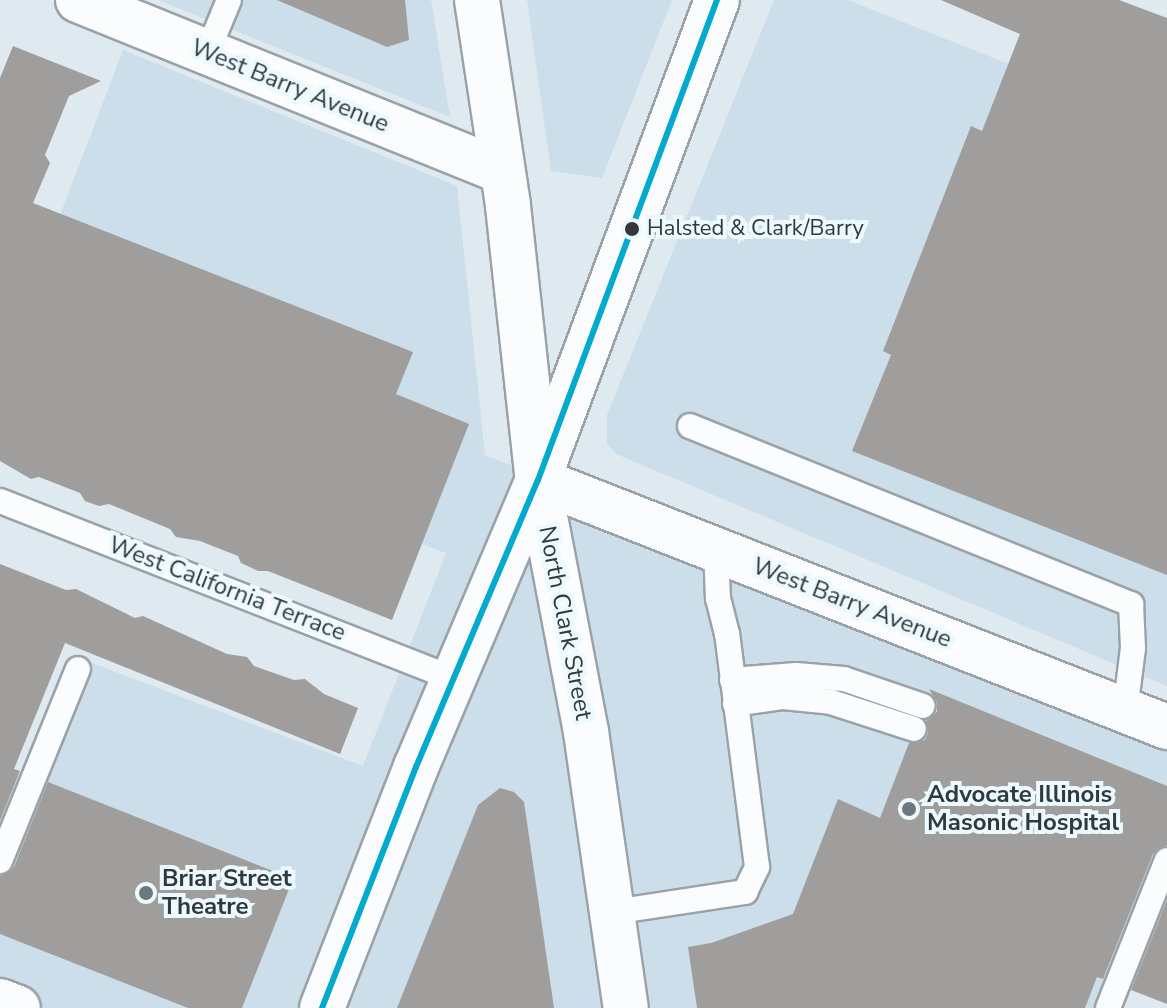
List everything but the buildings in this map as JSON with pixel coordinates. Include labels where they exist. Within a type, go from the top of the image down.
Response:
[{"type":"main road","name":"West Barry Avenue","points":[[78,0],[136,11],[207,53],[501,171]]},
{"type":"main road","name":"North Clark Street","points":[[477,0],[538,480],[586,732],[626,1008]]},
{"type":"main road","points":[[322,1008],[538,480],[664,132],[717,0]]},
{"type":"main road","name":"West Barry Avenue","points":[[538,480],[1154,716]]},
{"type":"main road","points":[[0,1001],[18,1008]]},
{"type":"lane","points":[[207,53],[229,0]]},
{"type":"lane","points":[[690,426],[1131,604],[1133,648],[1154,716]]},
{"type":"lane","name":"West California Terrace","points":[[0,501],[454,679]]},
{"type":"lane","points":[[613,912],[745,892],[757,867],[734,692],[718,599],[716,549]]},
{"type":"lane","points":[[0,861],[78,669]]},
{"type":"lane","points":[[734,692],[796,675],[844,679],[923,706]]},
{"type":"lane","points":[[734,692],[831,702],[914,729]]},
{"type":"lane","points":[[1108,1008],[1167,860]]},
{"type":"shaded area","points":[[158,0],[431,0],[450,117]]},
{"type":"shaded area","points":[[527,0],[672,0],[602,178],[551,171]]},
{"type":"shaded area","points":[[774,0],[848,0],[1167,127],[1167,686],[616,454],[607,444],[607,415]]},
{"type":"shaded area","points":[[123,50],[457,186],[485,455],[1167,727],[1167,860],[1108,1008],[0,1008],[0,887],[87,661],[363,766],[446,553],[321,506],[0,372]]},
{"type":"transit line","points":[[322,1008],[416,767],[538,480],[717,0]]},
{"type":"place","name":"Halsted & Clark/Barry","points":[[632,229]]},
{"type":"place","name":"Advocate Illinois Masonic Hospital","points":[[909,809]]},
{"type":"place","name":"Briar Street Theatre","points":[[146,893]]}]
